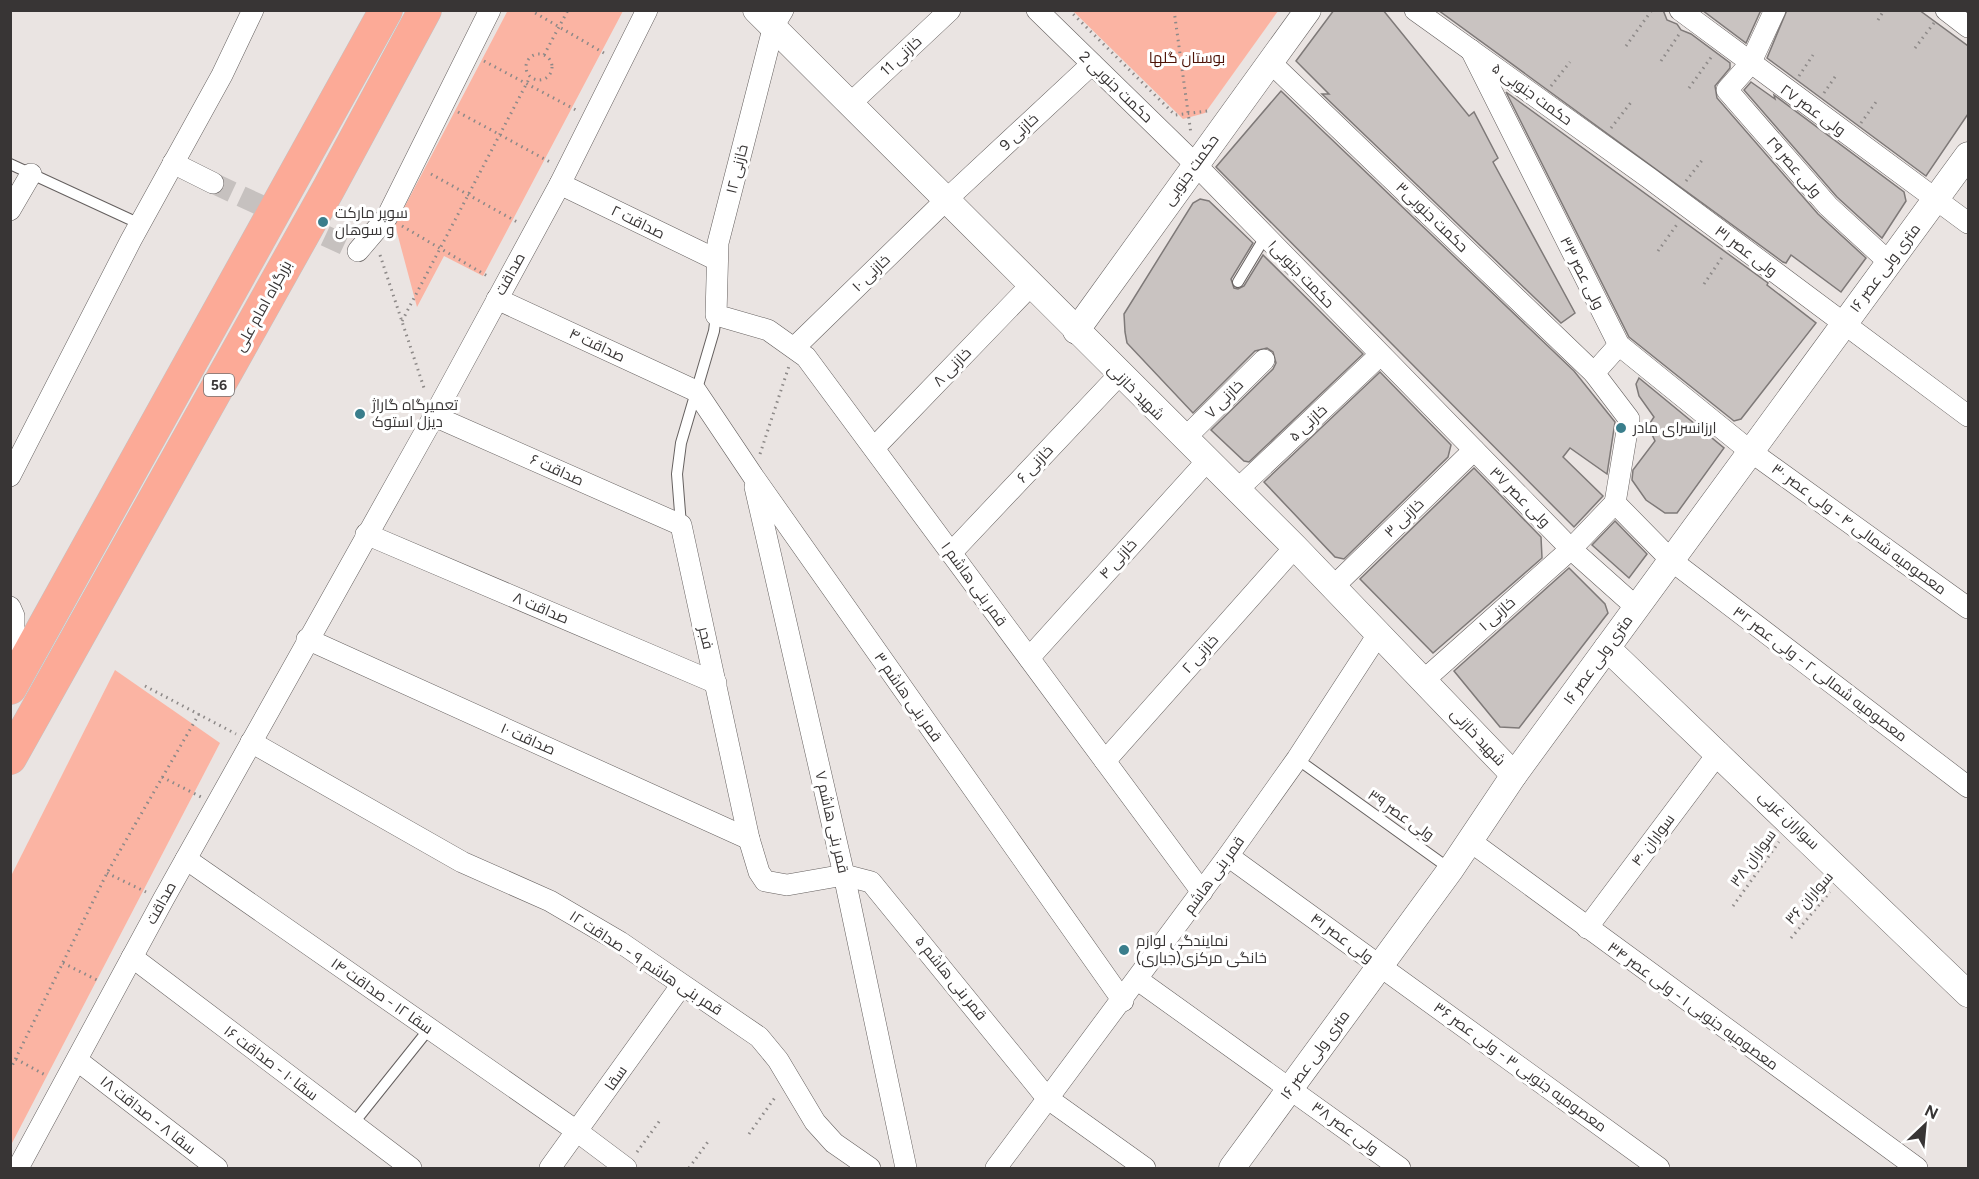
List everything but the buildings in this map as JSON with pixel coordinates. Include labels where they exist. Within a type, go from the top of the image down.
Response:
[{"type":"highway","name":"56","points":[[12,685],[387,10]]},
{"type":"highway","name":"بزرگراه امام علی","points":[[10,758],[330,188],[425,10]]},
{"type":"street","points":[[10,477],[140,224],[222,75],[253,10]]},
{"type":"street","points":[[358,251],[387,217],[490,10]]},
{"type":"street","name":"صداقت","points":[[18,1168],[78,1061],[163,900],[434,416],[563,177],[647,10]]},
{"type":"street","name":"خازنی 11","points":[[852,102],[950,10]]},
{"type":"street","name":"حکمت جنوبی 2","points":[[1037,10],[1195,164]]},
{"type":"street","name":"حکمت جنوبی","points":[[1076,331],[1308,10]]},
{"type":"street","name":"حکمت جنوبی ۵","points":[[1415,10],[1649,178]]},
{"type":"street","points":[[1750,64],[1775,10]]},
{"type":"street","name":"شهید خازنی","points":[[771,15],[852,102],[1119,375],[1334,587],[1514,775]]},
{"type":"street","name":"خازنی ۱۲","points":[[716,315],[718,243],[771,15]]},
{"type":"street","name":"ولی عصر ۲۷","points":[[1685,15],[1968,223]]},
{"type":"street","points":[[1941,15],[1968,27]]},
{"type":"street","name":"ولی عصر ۳۳","points":[[1471,50],[1618,345],[1750,451]]},
{"type":"street","name":"حکمت جنوبی۳","points":[[1270,62],[1594,373],[1629,419],[1615,503]]},
{"type":"street","name":"خازنی 9","points":[[947,199],[1092,64]]},
{"type":"street","name":"ولی عصر ۲۹","points":[[1750,64],[1727,90],[1828,206],[1890,263]]},
{"type":"street","name":"۱۶ متری ولی عصر","points":[[1232,1168],[1450,869],[1514,775],[1636,607],[1968,155]]},
{"type":"street","points":[[173,163],[213,183]]},
{"type":"street","name":"حکمت جنوبی۱","points":[[1195,164],[1408,384]]},
{"type":"street","points":[[10,210],[31,174]]},
{"type":"street","name":"صداقت ۲","points":[[563,177],[717,260]]},
{"type":"street","name":"ولی عصر ۳۱","points":[[1649,178],[1968,416]]},
{"type":"street","name":"خازنی ۱۰","points":[[795,347],[947,199]]},
{"type":"street","name":"خازنی ۸","points":[[874,448],[1031,285]]},
{"type":"street","name":"صداقت ۴","points":[[500,292],[696,391]]},
{"type":"street","name":"قمر بنی هاشم ۱","points":[[716,315],[768,330],[806,357],[1202,892]]},
{"type":"street","points":[[1594,373],[1618,345]]},
{"type":"street","name":"خازنی ۵","points":[[1237,490],[1380,355]]},
{"type":"street","name":"خازنی ۷","points":[[1184,439],[1264,360]]},
{"type":"street","name":"خازنی ۶","points":[[951,553],[1119,375]]},
{"type":"street","name":"ولی عصر ۳۷","points":[[1408,384],[1571,549],[1636,607]]},
{"type":"street","name":"قمر بنی هاشم ۳","points":[[696,391],[753,476],[1123,1001]]},
{"type":"street","name":"صداقت ۶","points":[[434,416],[681,525]]},
{"type":"street","name":"خازنی ۳","points":[[1334,587],[1474,450]]},
{"type":"street","name":"معصومیه شمالی ۴ - ولی عصر ۳۰","points":[[1750,451],[1968,608]]},
{"type":"street","name":"خازنی ۴","points":[[1029,658],[1207,461]]},
{"type":"street","name":"قمر بنی هاشم ۷","points":[[753,476],[844,875],[906,1168]]},
{"type":"street","name":"خازنی ۱","points":[[1424,680],[1571,549],[1615,503]]},
{"type":"street","name":"معصومیه شمالی ۲ - ولی عصر ۳۲","points":[[1615,503],[1672,561],[1968,787]]},
{"type":"street","name":"فجر","points":[[681,525],[749,839],[759,872],[765,881],[787,885],[844,875]]},
{"type":"street","name":"صداقت ۸","points":[[366,534],[716,683]]},
{"type":"street","name":"خازنی ۲","points":[[1105,761],[1295,548]]},
{"type":"street","points":[[10,607],[14,616],[12,685]]},
{"type":"street","name":"قمر بنی هاشم","points":[[996,1168],[1123,1001],[1228,856],[1297,759],[1379,633]]},
{"type":"street","name":"صداقت ۱۰","points":[[308,639],[749,839]]},
{"type":"street","name":"سواران غربی","points":[[1607,648],[1719,752],[1968,994]]},
{"type":"street","name":"قمر بنی هاشم ۹ - صداقت ۱۲","points":[[251,742],[462,862],[550,901],[620,942],[759,1038],[790,1078],[815,1122],[828,1136],[870,1168]]},
{"type":"street","name":"سواران ۴۰","points":[[1587,928],[1719,752]]},
{"type":"street","name":"معصومیه جنوبی ۱ - ولی عصر ۳۴","points":[[1470,841],[1917,1168]]},
{"type":"street","name":"ولی عصر ۴۱","points":[[1228,856],[1380,966]]},
{"type":"street","name":"سقا ۱۲ - صداقت ۱۴","points":[[186,859],[578,1132],[626,1168]]},
{"type":"street","name":"قمر بنی هاشم ۵","points":[[844,875],[871,882],[881,891],[1047,1098],[1145,1168]]},
{"type":"street","name":"سقا ۱۰ - صداقت ۱۶","points":[[132,957],[411,1168]]},
{"type":"street","name":"معصومیه جنوبی ۳ - ولی عصر ۳۶","points":[[1380,966],[1659,1168]]},
{"type":"street","name":"ولی عصر ۳۸","points":[[1138,980],[1400,1168]]},
{"type":"street","name":"سقا","points":[[550,1168],[681,986]]},
{"type":"street","name":"سقا ۸ - صداقت ۱۸","points":[[78,1061],[218,1168]]},
{"type":"lane","points":[[10,164],[140,224]]},
{"type":"lane","points":[[1238,282],[1265,237]]},
{"type":"lane","name":"فجر","points":[[681,525],[677,474],[681,443],[714,331],[716,315]]},
{"type":"lane","name":"ولی عصر ۳۹","points":[[1297,759],[1450,869]]},
{"type":"lane","points":[[353,1124],[429,1029]]},
{"type":"path","points":[[530,10],[621,62]]},
{"type":"path","points":[[544,55],[568,10]]},
{"type":"path","points":[[1069,10],[1175,115],[1213,110]]},
{"type":"path","points":[[1174,10],[1195,164]]},
{"type":"path","points":[[1626,45],[1652,10]]},
{"type":"path","points":[[1878,20],[1884,10]]},
{"type":"path","points":[[1661,61],[1685,15]]},
{"type":"path","points":[[1915,48],[1941,15]]},
{"type":"path","points":[[1689,88],[1722,43]]},
{"type":"path","points":[[469,53],[592,118]]},
{"type":"path","points":[[535,54],[544,55],[551,61],[552,70],[547,78],[538,80],[530,77],[526,69],[528,60],[535,54]]},
{"type":"path","points":[[1541,100],[1570,62]]},
{"type":"path","points":[[402,321],[530,77]]},
{"type":"path","points":[[1600,143],[1632,101]]},
{"type":"path","points":[[443,104],[500,135],[563,177]]},
{"type":"path","points":[[1658,251],[1703,159]]},
{"type":"path","points":[[413,165],[534,231]]},
{"type":"path","points":[[434,416],[379,249],[379,232],[387,217],[440,248],[500,292]]},
{"type":"path","points":[[1704,284],[1733,242]]},
{"type":"path","points":[[753,476],[795,347]]},
{"type":"path","points":[[145,686],[251,742]]},
{"type":"path","points":[[10,1070],[107,873],[199,714]]},
{"type":"path","points":[[162,777],[216,805]]},
{"type":"path","name":"سواران ۳۸","points":[[1733,906],[1792,824]]},
{"type":"path","points":[[107,873],[163,900]]},
{"type":"path","name":"سواران ۳۶","points":[[1791,938],[1845,875]]},
{"type":"path","points":[[63,963],[115,989]]},
{"type":"path","points":[[16,1059],[64,1085]]},
{"type":"path","points":[[749,1134],[790,1078]]},
{"type":"path","points":[[626,1168],[661,1119]]},
{"type":"path","points":[[689,1168],[710,1139]]},
{"type":"green space","points":[[508,10],[623,11],[483,276],[444,256],[417,307],[395,225]]},
{"type":"green space","name":"بوستان گلها","points":[[1073,11],[1278,11],[1205,113],[1183,119]]},
{"type":"green space","points":[[115,670],[220,743],[11,1145],[11,876]]},
{"type":"tunnel","points":[[213,183],[358,251]]},
{"type":"place","name":"سوپر مارکت و سوهان","points":[[323,222]]},
{"type":"place","name":"تعمیرگاه گاراژ دیزل استوک","points":[[360,414]]},
{"type":"place","name":"ارزانسرای مادر","points":[[1621,428]]},
{"type":"place","name":"نمایندگی لوازم خانگی مرکزی(جباری)","points":[[1124,950]]}]
